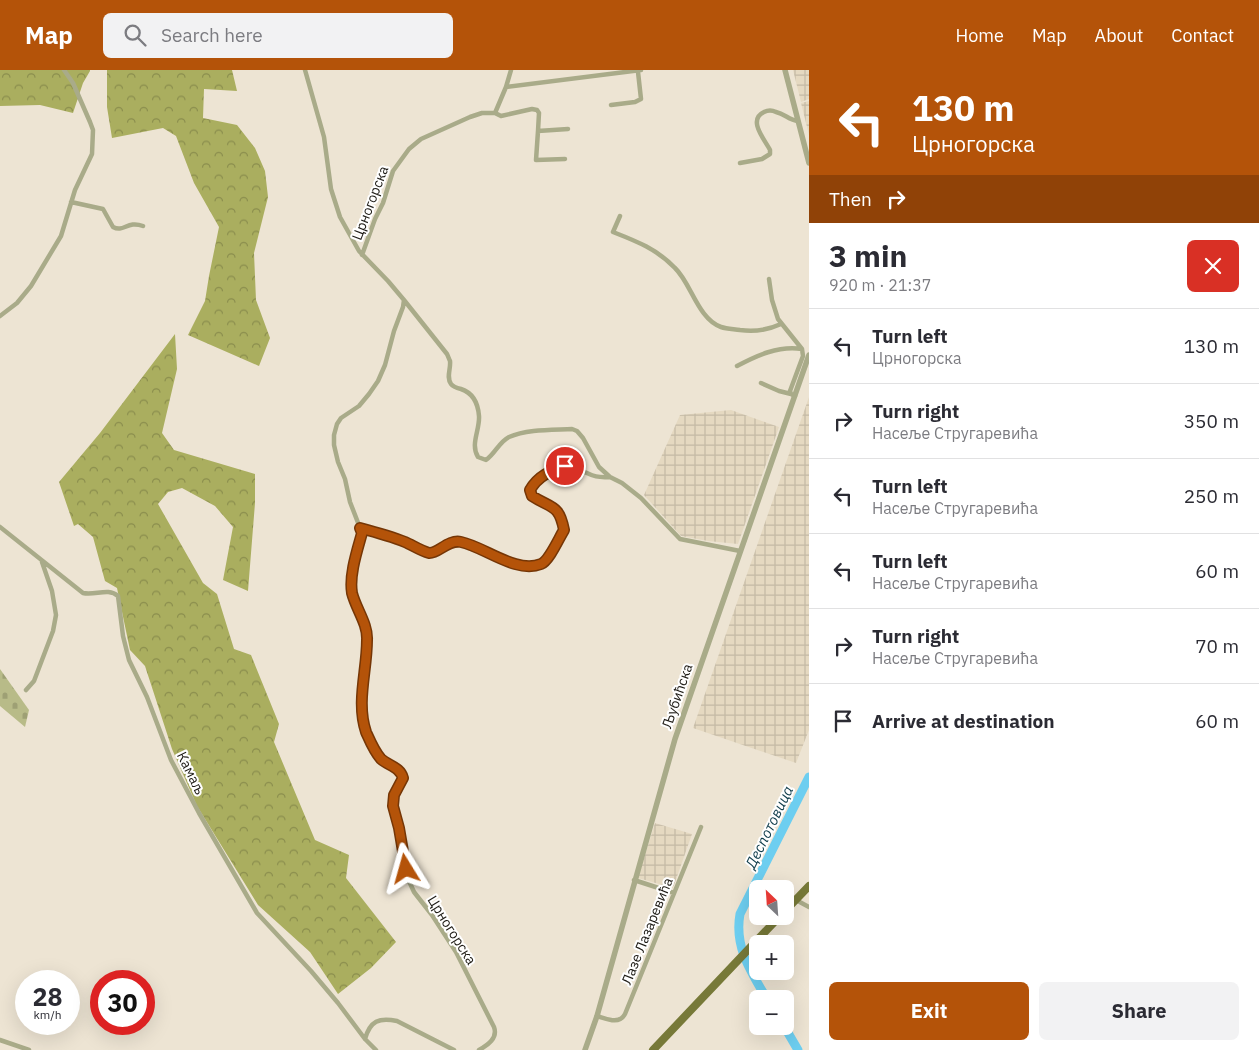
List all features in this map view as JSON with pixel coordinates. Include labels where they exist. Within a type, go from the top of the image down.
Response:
[{"type":"main road","points":[[796,900],[809,886]]},
{"type":"main road","points":[[653,1050],[772,925]]},
{"type":"street","points":[[0,316],[17,303],[31,286],[61,236],[66,224],[70,202],[92,154],[94,142],[90,122],[73,83],[64,70]]},
{"type":"street","points":[[305,70],[324,137],[332,189],[346,230],[362,255]]},
{"type":"street","points":[[495,113],[511,70]]},
{"type":"street","points":[[785,70],[809,163]]},
{"type":"street","points":[[506,87],[640,71],[641,99],[635,102],[611,105]]},
{"type":"street","name":"Црногорска","points":[[479,1050],[494,1037],[496,1032],[456,952],[432,915],[414,892],[409,881],[393,806],[394,795],[403,778],[397,769],[382,760],[375,751],[364,722],[362,694],[367,634],[356,608],[352,587],[362,533],[350,502],[345,478],[338,462],[334,435],[341,418],[361,404],[378,381],[385,365],[403,307],[404,300],[362,255],[393,170],[409,148],[420,139],[482,113],[495,113],[501,116],[532,109],[537,110],[539,114],[538,131]]},
{"type":"street","points":[[740,163],[762,159],[770,154],[770,150],[756,124],[757,118],[761,114],[766,111],[774,111],[792,120],[798,120]]},
{"type":"street","points":[[565,159],[536,160],[538,131],[568,129]]},
{"type":"street","points":[[70,202],[103,209],[115,228],[119,229],[131,224],[143,226]]},
{"type":"street","points":[[620,216],[613,232],[638,242],[663,256],[685,279],[693,298],[708,317],[720,326],[748,331],[771,329],[781,324]]},
{"type":"street","points":[[761,384],[793,395],[792,387],[803,356],[802,349],[781,324],[774,310],[769,279]]},
{"type":"street","points":[[404,300],[447,354],[450,362],[448,378],[450,383],[454,387],[467,391],[475,401],[479,418],[474,445],[478,457],[486,460],[508,438],[525,433],[572,429],[577,431],[599,467],[610,478],[622,483],[641,498],[680,539],[740,551]]},
{"type":"street","points":[[737,366],[761,354],[789,348],[802,349]]},
{"type":"street","name":"Љубићска","points":[[585,1050],[597,1016],[675,740],[793,395],[809,355]]},
{"type":"street","points":[[360,528],[403,541],[429,553],[449,543],[459,541],[514,564],[537,566],[544,564],[548,559],[564,530],[562,518],[557,510],[532,496],[530,490],[535,482],[548,472],[565,466],[598,478],[610,478]]},
{"type":"street","name":"Камаљ","points":[[0,527],[83,593],[108,591],[114,592],[118,596],[123,636],[129,660],[148,697],[171,760],[199,813],[257,914],[311,971],[338,1002],[365,1039],[376,1050]]},
{"type":"street","points":[[26,690],[34,681],[51,636],[56,615],[52,591],[42,561]]},
{"type":"street","name":"Лазе Лазаревића","points":[[597,1016],[614,1020],[623,1019],[701,827]]},
{"type":"street","points":[[634,880],[674,893]]},
{"type":"street","points":[[796,900],[809,908]]},
{"type":"street","points":[[365,1039],[368,1028],[374,1023],[386,1019],[397,1021],[454,1050]]},
{"type":"street","points":[[0,1040],[29,1050]]},
{"type":"shaded area","points":[[793,70],[809,70],[809,99],[801,102]]},
{"type":"shaded area","points":[[809,101],[809,135],[801,103]]},
{"type":"shaded area","points":[[809,397],[809,730],[796,763],[693,728]]},
{"type":"shaded area","points":[[731,410],[779,427],[738,544],[681,536],[644,495],[680,415]]},
{"type":"shaded area","points":[[655,823],[692,834],[673,888],[638,878]]},
{"type":"green space","points":[[0,70],[90,71],[83,83],[73,113],[40,105],[0,106]]},
{"type":"green space","points":[[107,70],[232,70],[237,91],[204,89],[203,118],[237,125],[255,148],[265,171],[268,197],[254,253],[256,300],[270,338],[259,366],[188,335],[205,301],[219,227],[194,183],[176,136],[163,128],[112,138],[107,107]]},
{"type":"green space","points":[[175,334],[177,369],[162,433],[174,450],[255,474],[255,503],[248,591],[223,580],[233,527],[215,506],[182,488],[168,492],[158,504],[203,583],[217,594],[234,649],[251,655],[279,724],[274,742],[315,840],[349,855],[346,878],[396,942],[371,968],[338,994],[310,952],[258,905],[197,806],[172,749],[145,666],[130,650],[117,588],[105,581],[93,537],[78,524],[74,526],[59,482],[100,433]]},
{"type":"green space","points":[[0,669],[29,710],[25,727],[0,706]]},
{"type":"waterway","name":"Деспотовица","points":[[762,990],[745,959],[739,937],[740,914],[809,777]]},
{"type":"waterway","name":"Деспотовица","points":[[789,1035],[798,1050]]},
{"type":"route","points":[[406,869],[393,806],[394,795],[403,778],[397,769],[382,760],[375,751],[366,731],[362,714],[362,694],[368,641],[365,626],[356,608],[352,592],[353,574],[362,533],[360,528],[403,541],[429,553],[449,543],[459,541],[514,564],[529,566],[544,564],[564,530],[562,518],[557,510],[532,496],[530,490],[535,482],[548,472],[565,466]]}]
